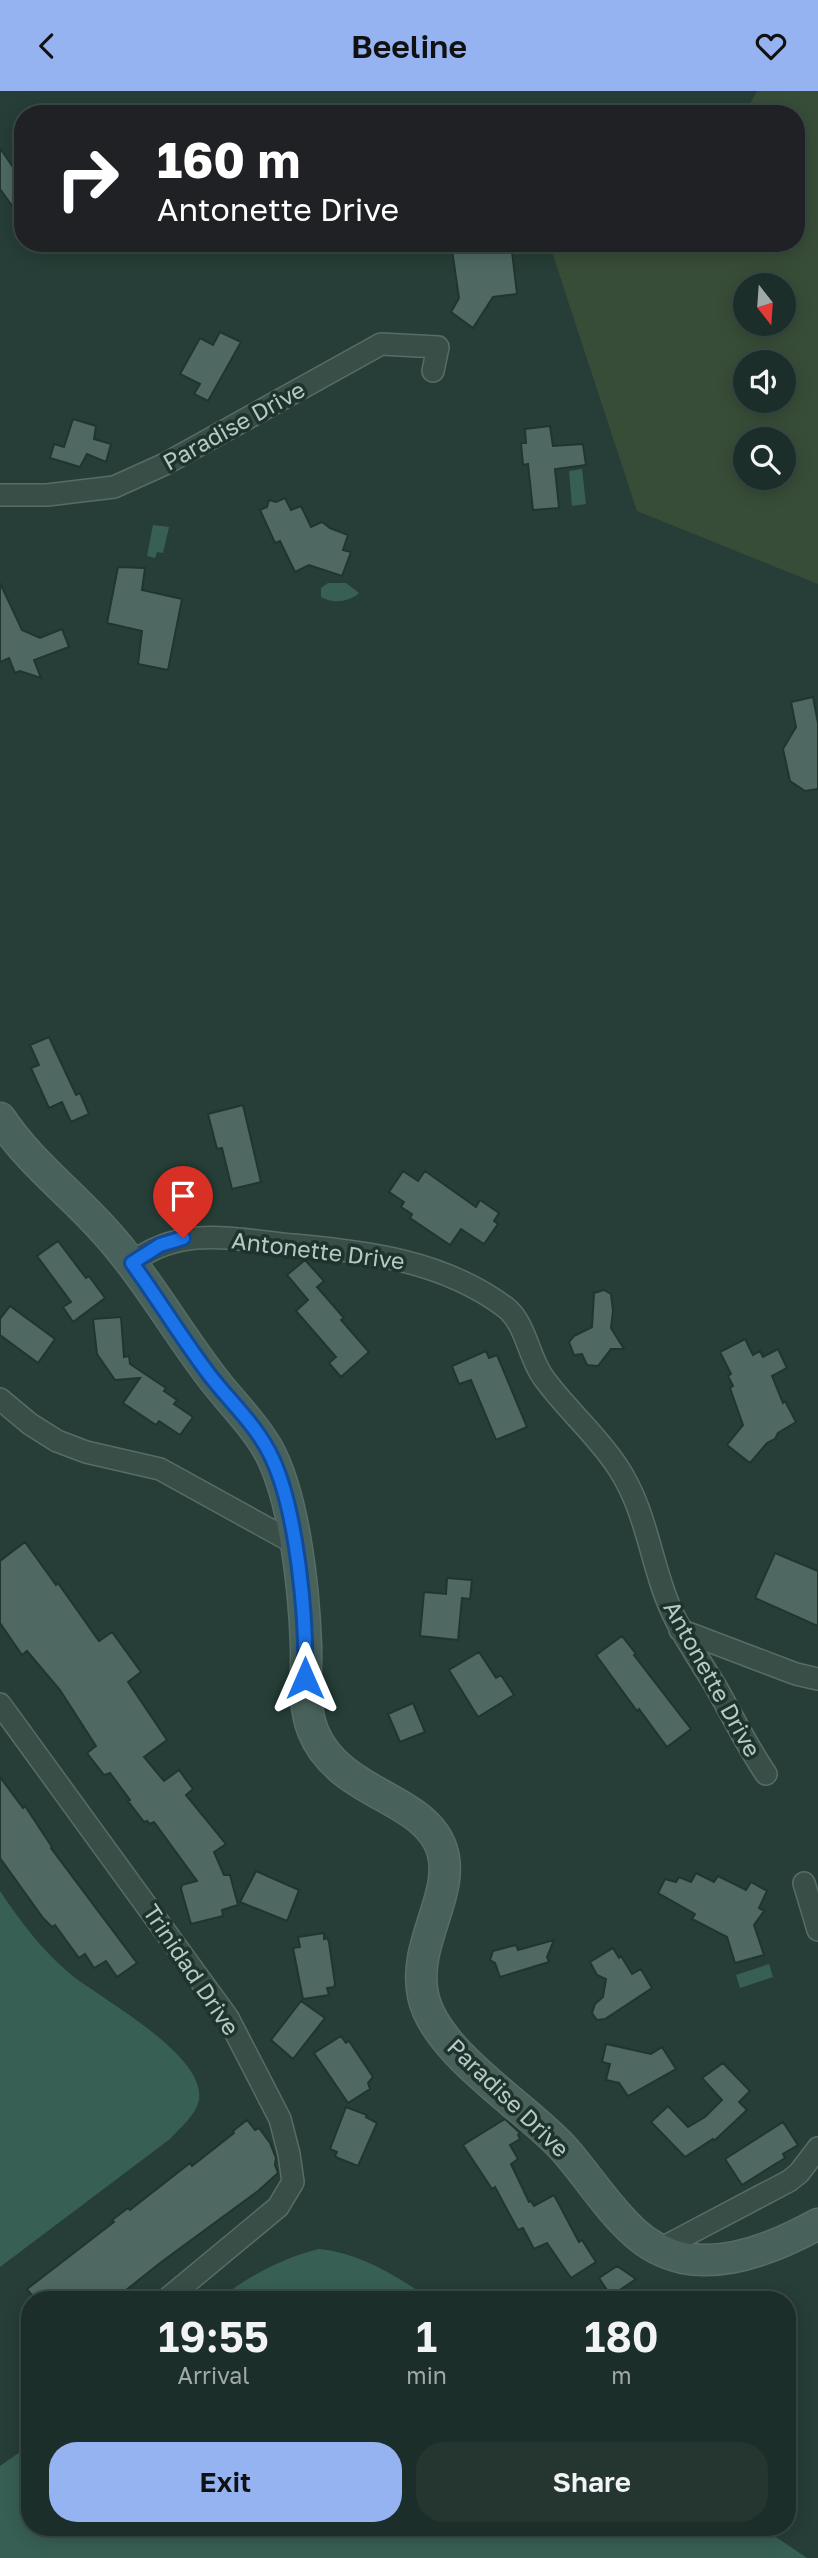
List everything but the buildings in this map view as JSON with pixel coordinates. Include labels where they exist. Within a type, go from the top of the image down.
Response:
[{"type":"street","name":"Paradise Drive","points":[[0,495],[47,495],[114,487],[165,464],[381,344],[438,347],[433,371]]},
{"type":"street","name":"Paradise Drive","points":[[0,1118],[23,1150],[94,1219],[132,1263],[206,1371],[263,1442],[280,1479],[294,1543],[304,1624],[306,1700],[313,1731],[330,1758],[346,1774],[416,1815],[431,1829],[441,1846],[446,1864],[443,1884],[425,1942],[421,1973],[423,1995],[430,2015],[442,2034],[562,2147],[628,2226],[660,2249],[695,2259],[726,2258],[776,2243],[818,2224]]},
{"type":"street","name":"Antonette Drive","points":[[132,1263],[160,1245],[196,1237],[346,1250],[403,1259],[434,1270],[508,1309],[520,1327],[541,1373],[617,1465],[643,1517],[665,1594],[680,1630],[766,1775]]},
{"type":"street","points":[[0,1399],[30,1424],[57,1441],[86,1453],[160,1469],[294,1543]]},
{"type":"street","points":[[680,1630],[796,1674],[818,1679]]},
{"type":"street","name":"Trinidad Drive","points":[[0,1704],[228,2018],[280,2119],[293,2182],[286,2194],[278,2207],[177,2291]]},
{"type":"street","points":[[804,1883],[818,1930]]},
{"type":"street","points":[[660,2249],[789,2181],[799,2173],[818,2148]]},
{"type":"shaded area","points":[[757,91],[818,91],[818,584],[637,511],[552,252],[805,252],[805,105],[749,105]]},
{"type":"shaded area","points":[[582,469],[586,504],[572,506],[569,471]]},
{"type":"shaded area","points":[[153,525],[169,527],[163,553],[157,552],[155,558],[147,556]]},
{"type":"shaded area","points":[[328,583],[346,583],[359,593],[341,601],[331,601],[321,597],[321,588]]},
{"type":"shaded area","points":[[0,1891],[15,1913],[59,1964],[169,2046],[186,2064],[197,2082],[199,2100],[191,2116],[170,2139],[0,2267]]},
{"type":"shaded area","points":[[769,1964],[773,1977],[740,1988],[736,1975]]},
{"type":"shaded area","points":[[319,2249],[349,2255],[391,2274],[418,2291],[230,2291],[292,2257]]},
{"type":"shaded area","points":[[21,2451],[21,2536],[774,2536],[807,2558],[0,2558],[0,2466]]},
{"type":"route","points":[[183,1238],[160,1245],[132,1263],[206,1371],[246,1418],[273,1459],[287,1506],[294,1543],[303,1606],[305,1678]]}]
